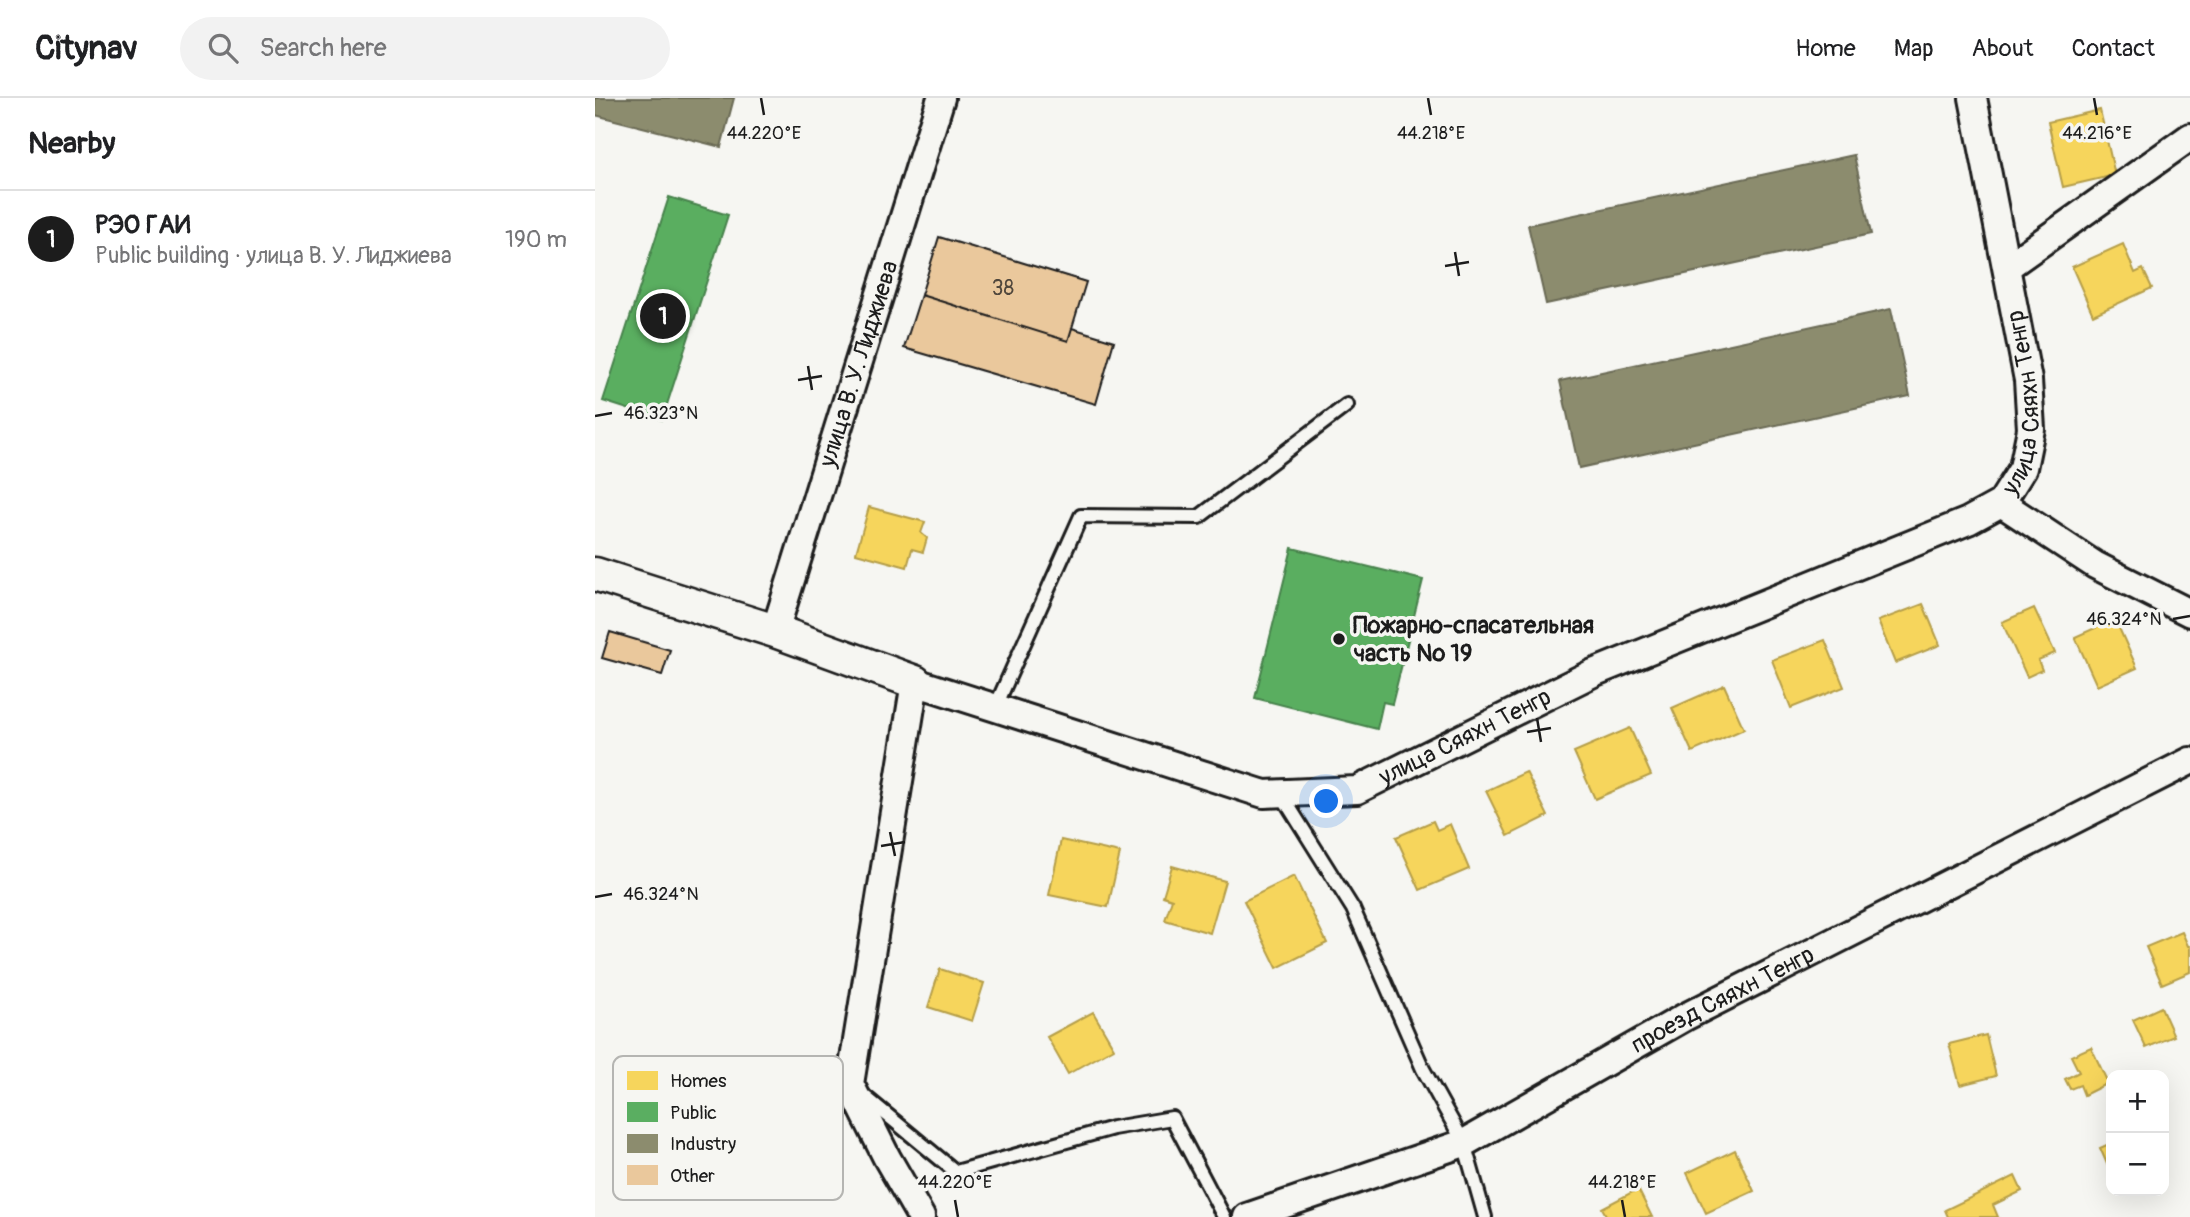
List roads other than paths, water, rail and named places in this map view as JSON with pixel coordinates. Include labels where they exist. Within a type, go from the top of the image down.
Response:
[{"type":"street","name":"улица В. У. Лиджиева","points":[[775,631],[941,98]]},
{"type":"street","name":"улица Сяяхн Тенгр","points":[[915,682],[1264,794],[1357,790],[1593,673],[1968,522],[2001,503],[2023,468],[2031,429],[2028,380],[1973,98]]},
{"type":"street","points":[[2007,267],[2190,138]]},
{"type":"street","points":[[2001,503],[2095,565],[2184,602]]},
{"type":"street","points":[[595,574],[775,631],[915,682],[849,1084],[921,1217]]},
{"type":"street","name":"проезд Сяяхн Тенгр","points":[[1247,1217],[1464,1143],[1685,1017],[2190,761]]},
{"type":"lane","points":[[995,708],[1081,516],[1199,517],[1347,405]]},
{"type":"lane","points":[[1280,793],[1353,909],[1423,1069],[1464,1143],[1485,1217]]},
{"type":"lane","points":[[849,1084],[956,1172],[1113,1128],[1172,1118],[1224,1217]]},
{"type":"place","name":"РЭО ГАИ","points":[[663,316]]},
{"type":"place","name":"Пожарно-спасательная часть № 19","points":[[1339,639]]}]
